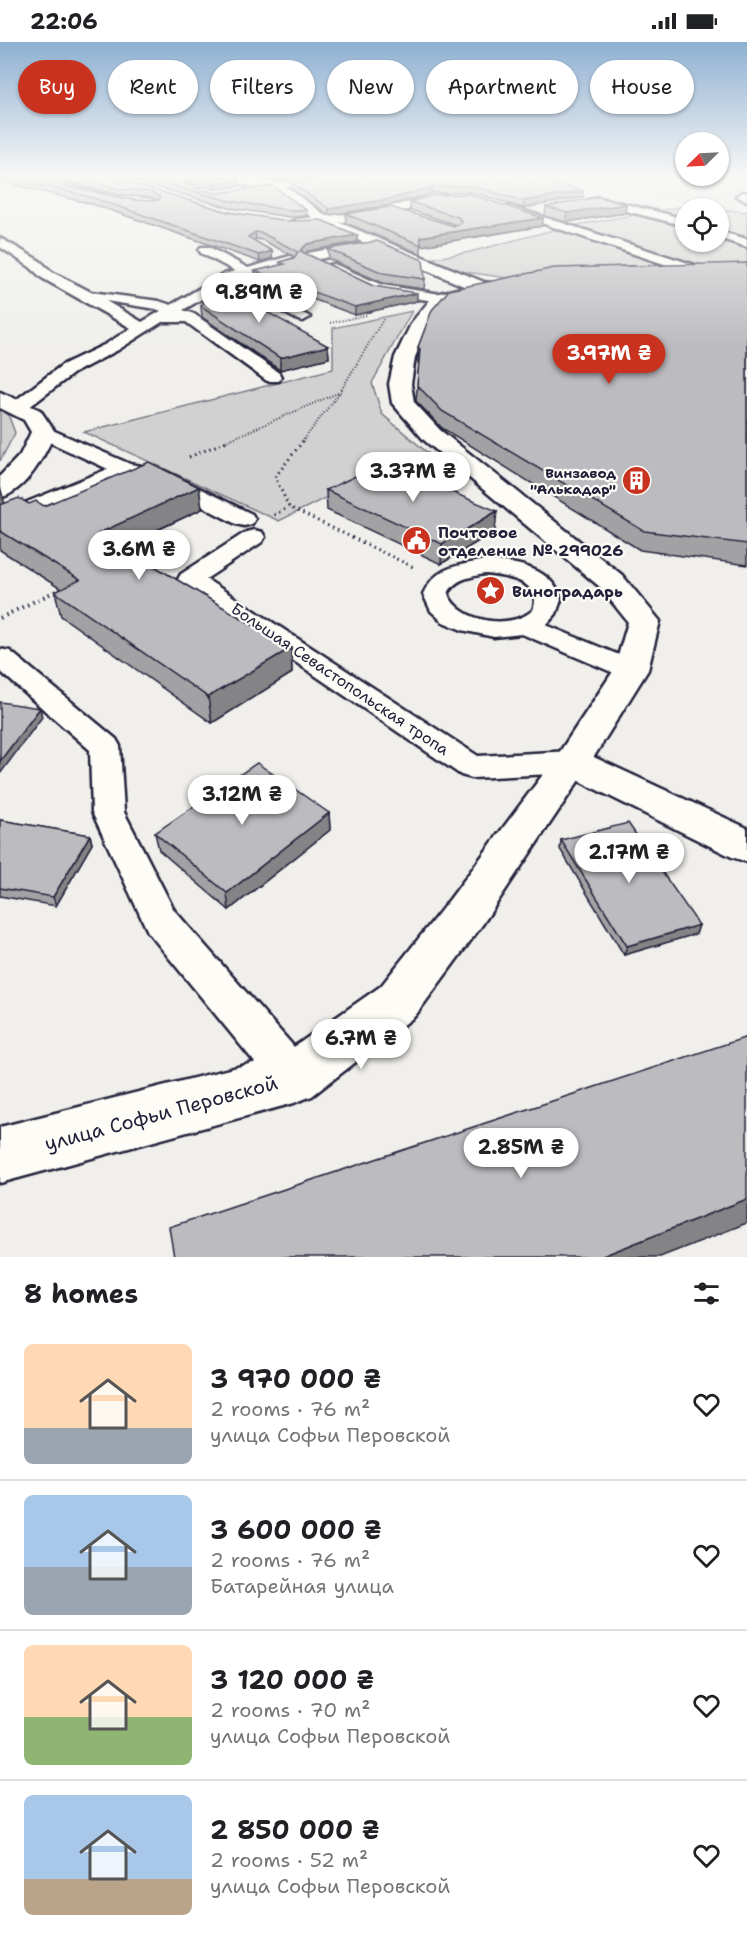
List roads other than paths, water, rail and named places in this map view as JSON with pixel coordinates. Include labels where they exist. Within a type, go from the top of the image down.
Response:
[{"type":"street","points":[[353,233],[494,285],[441,298]]},
{"type":"street","points":[[630,271],[704,269]]},
{"type":"street","name":"улица Софьи Перовской","points":[[0,1155],[294,1078],[398,1001],[466,912],[572,762],[631,670],[644,621],[610,581],[432,435],[403,403],[400,384],[405,357],[421,322],[441,298]]},
{"type":"street","points":[[0,490],[15,478],[40,441],[32,415],[9,403]]},
{"type":"street","points":[[572,762],[747,846]]},
{"type":"lane","points":[[587,233],[704,269]]},
{"type":"lane","points":[[729,237],[747,243]]},
{"type":"lane","points":[[0,242],[35,264],[47,275],[83,293],[142,328]]},
{"type":"lane","points":[[380,244],[308,257],[379,289],[441,298]]},
{"type":"lane","points":[[206,250],[247,272]]},
{"type":"lane","points":[[9,403],[112,347],[229,276],[290,260],[273,253]]},
{"type":"lane","points":[[229,276],[303,317]]},
{"type":"lane","points":[[83,293],[137,301],[167,314],[189,317],[273,377]]},
{"type":"lane","points":[[40,441],[73,445],[125,469]]},
{"type":"lane","points":[[0,521],[125,469]]},
{"type":"lane","name":"Большая Севастопольская тропа","points":[[125,469],[153,473],[249,528],[190,579],[472,767],[572,762]]},
{"type":"lane","points":[[525,626],[539,619],[547,610],[549,599],[535,579],[503,568],[485,567],[452,573],[441,581],[436,590],[436,600],[442,610],[453,620],[488,630],[525,626],[631,670]]},
{"type":"lane","points":[[0,657],[105,746],[108,812],[161,921],[294,1078]]},
{"type":"place","name":"Винзавод \"Алькадар\"","points":[[637,481]]},
{"type":"place","name":"Почтовое отделение № 299026","points":[[417,541]]},
{"type":"place","name":"Виноградарь","points":[[491,591]]}]
